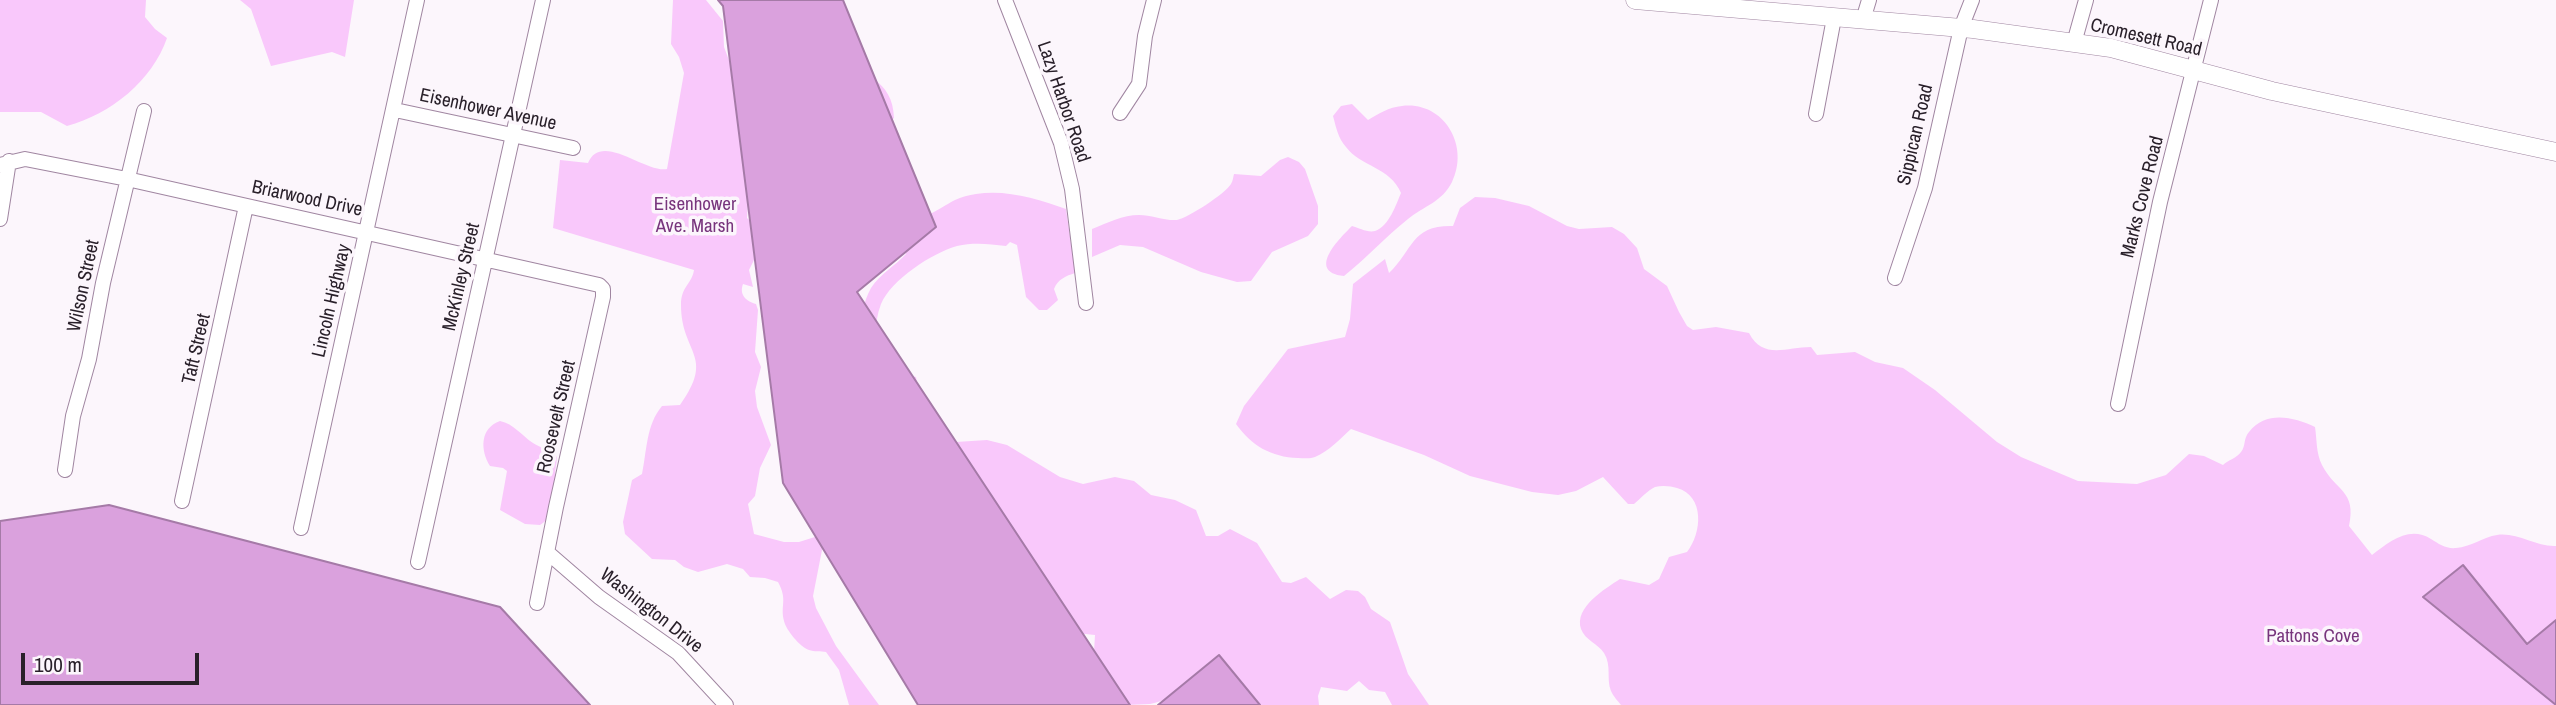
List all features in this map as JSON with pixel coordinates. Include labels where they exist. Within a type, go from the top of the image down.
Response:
[{"type":"street","name":"Lincoln Highway","points":[[301,528],[418,0]]},
{"type":"street","name":"McKinley Street","points":[[418,562],[543,0]]},
{"type":"street","name":"Lazy Harbor Road","points":[[1005,0],[1061,143],[1072,189],[1086,303]]},
{"type":"street","points":[[1120,113],[1139,84],[1145,36],[1154,0]]},
{"type":"street","name":"Cromesett Road","points":[[1635,0],[1716,4],[1833,18],[1961,28],[2111,48],[2272,91],[2556,152]]},
{"type":"street","points":[[1863,20],[1869,0]]},
{"type":"street","name":"Sippican Road","points":[[1895,278],[1925,188],[1961,28],[1972,0]]},
{"type":"street","points":[[2074,43],[2086,0]]},
{"type":"street","name":"Marks Cove Road","points":[[2118,404],[2160,202],[2211,0]]},
{"type":"street","points":[[1816,114],[1833,18]]},
{"type":"street","name":"Eisenhower Avenue","points":[[395,110],[573,148]]},
{"type":"street","name":"Wilson Street","points":[[65,470],[73,416],[89,359],[103,283],[144,111]]},
{"type":"street","name":"Briarwood Drive","points":[[5,163],[24,159],[127,179],[486,258],[599,285],[603,289]]},
{"type":"street","points":[[0,219],[5,163]]},
{"type":"street","name":"Taft Street","points":[[182,501],[246,206]]},
{"type":"street","name":"Roosevelt Street","points":[[537,603],[603,289]]},
{"type":"street","name":"Washington Drive","points":[[547,552],[608,603],[678,653],[726,705]]},
{"type":"street","points":[[705,681],[709,705]]},
{"type":"green space","points":[[0,0],[146,0],[145,17],[167,38],[151,68],[128,94],[83,121],[67,126],[41,112],[0,112]]},
{"type":"green space","points":[[240,0],[354,0],[345,57],[332,52],[271,66],[251,9]]},
{"type":"green space","name":"Eisenhower Ave. Marsh","points":[[673,0],[706,0],[723,21],[724,47],[730,63],[753,66],[755,99],[747,218],[759,229],[764,253],[754,260],[749,270],[753,287],[743,284],[742,291],[746,299],[756,304],[758,310],[755,352],[761,367],[755,391],[757,407],[771,445],[760,468],[755,496],[748,504],[754,534],[784,542],[799,542],[818,536],[823,545],[813,596],[816,608],[836,646],[879,705],[849,705],[839,670],[826,652],[805,648],[787,629],[783,615],[783,593],[778,582],[750,577],[743,569],[727,564],[698,572],[675,560],[652,559],[625,534],[623,522],[632,480],[642,474],[653,421],[662,406],[680,405],[695,375],[696,364],[682,321],[681,305],[683,293],[694,270],[553,228],[560,160],[588,163],[594,154],[603,151],[624,155],[658,169],[667,169],[684,73],[671,44]]},
{"type":"green space","points":[[816,0],[839,0],[839,38],[842,49],[888,94],[894,118],[880,135],[878,156],[884,160],[904,158],[894,204],[897,215],[903,220],[920,219],[960,198],[987,193],[1022,196],[1066,209],[1071,243],[1077,252],[1075,273],[1058,283],[1054,289],[1058,300],[1047,310],[1039,310],[1026,297],[1017,245],[1010,242],[1006,246],[969,244],[947,250],[913,269],[886,295],[878,312],[876,327],[881,363],[897,372],[916,377],[920,402],[927,416],[956,442],[987,440],[1007,445],[1060,477],[1083,484],[1115,477],[1134,481],[1151,495],[1175,500],[1196,510],[1206,536],[1218,536],[1230,529],[1257,543],[1282,582],[1291,583],[1306,577],[1330,599],[1346,590],[1358,591],[1365,597],[1371,609],[1390,622],[1408,674],[1429,705],[1392,705],[1385,692],[1369,690],[1359,681],[1347,691],[1321,687],[1319,705],[1257,705],[1241,692],[1215,684],[1204,685],[1150,704],[1100,705],[1102,677],[1094,652],[1095,635],[1067,631],[1050,619],[939,439],[915,428],[879,386],[871,372],[862,336],[866,299],[883,274],[906,254],[902,247],[879,239],[867,215],[857,185],[865,177],[860,172],[814,30]]},
{"type":"green space","points":[[1352,104],[1368,120],[1384,111],[1402,106],[1417,106],[1430,111],[1441,118],[1450,129],[1458,154],[1457,168],[1448,189],[1414,214],[1344,276],[1327,268],[1326,261],[1334,246],[1352,226],[1375,231],[1384,225],[1401,193],[1390,178],[1352,154],[1341,140],[1333,116],[1341,106]]},
{"type":"green space","points":[[1288,157],[1299,162],[1305,169],[1318,206],[1318,224],[1308,236],[1272,252],[1251,281],[1237,282],[1201,272],[1143,247],[1120,245],[1092,257],[1092,229],[1133,215],[1177,220],[1198,210],[1222,193],[1231,184],[1234,174],[1261,176],[1280,160]]},
{"type":"green space","name":"Pattons Cove","points":[[1475,197],[1495,198],[1529,206],[1567,226],[1579,229],[1612,227],[1624,234],[1637,248],[1644,269],[1667,286],[1687,326],[1693,330],[1716,327],[1749,333],[1761,347],[1768,349],[1811,347],[1817,355],[1855,352],[1875,362],[1903,368],[1935,390],[1997,442],[2021,457],[2078,481],[2137,484],[2166,475],[2189,454],[2204,456],[2223,465],[2241,452],[2247,435],[2256,425],[2272,418],[2289,418],[2315,427],[2322,465],[2350,505],[2349,526],[2372,555],[2407,534],[2423,535],[2452,548],[2504,535],[2556,546],[2556,705],[1621,705],[1611,691],[1608,663],[1604,653],[1581,629],[1582,613],[1592,600],[1620,579],[1649,585],[1659,579],[1669,557],[1687,552],[1696,535],[1698,516],[1692,499],[1686,492],[1658,486],[1634,504],[1628,504],[1603,477],[1576,491],[1558,495],[1532,492],[1470,476],[1424,455],[1351,429],[1330,448],[1315,457],[1288,457],[1263,449],[1236,424],[1244,406],[1288,349],[1345,337],[1350,319],[1353,284],[1385,259],[1389,273],[1421,234],[1439,227],[1453,226],[1460,208]]},
{"type":"green space","points":[[500,421],[557,457],[553,509],[540,525],[525,524],[500,510],[507,471],[490,466],[483,447],[485,434],[493,424]]},
{"type":"shaded area","points":[[718,0],[843,0],[936,227],[857,292],[1130,705],[918,705],[783,483],[723,6]]},
{"type":"shaded area","points":[[109,505],[500,607],[590,705],[0,705],[0,521]]},
{"type":"shaded area","points":[[2463,565],[2527,644],[2556,620],[2556,705],[2423,597]]},
{"type":"shaded area","points":[[1219,655],[1260,705],[1158,705]]}]
